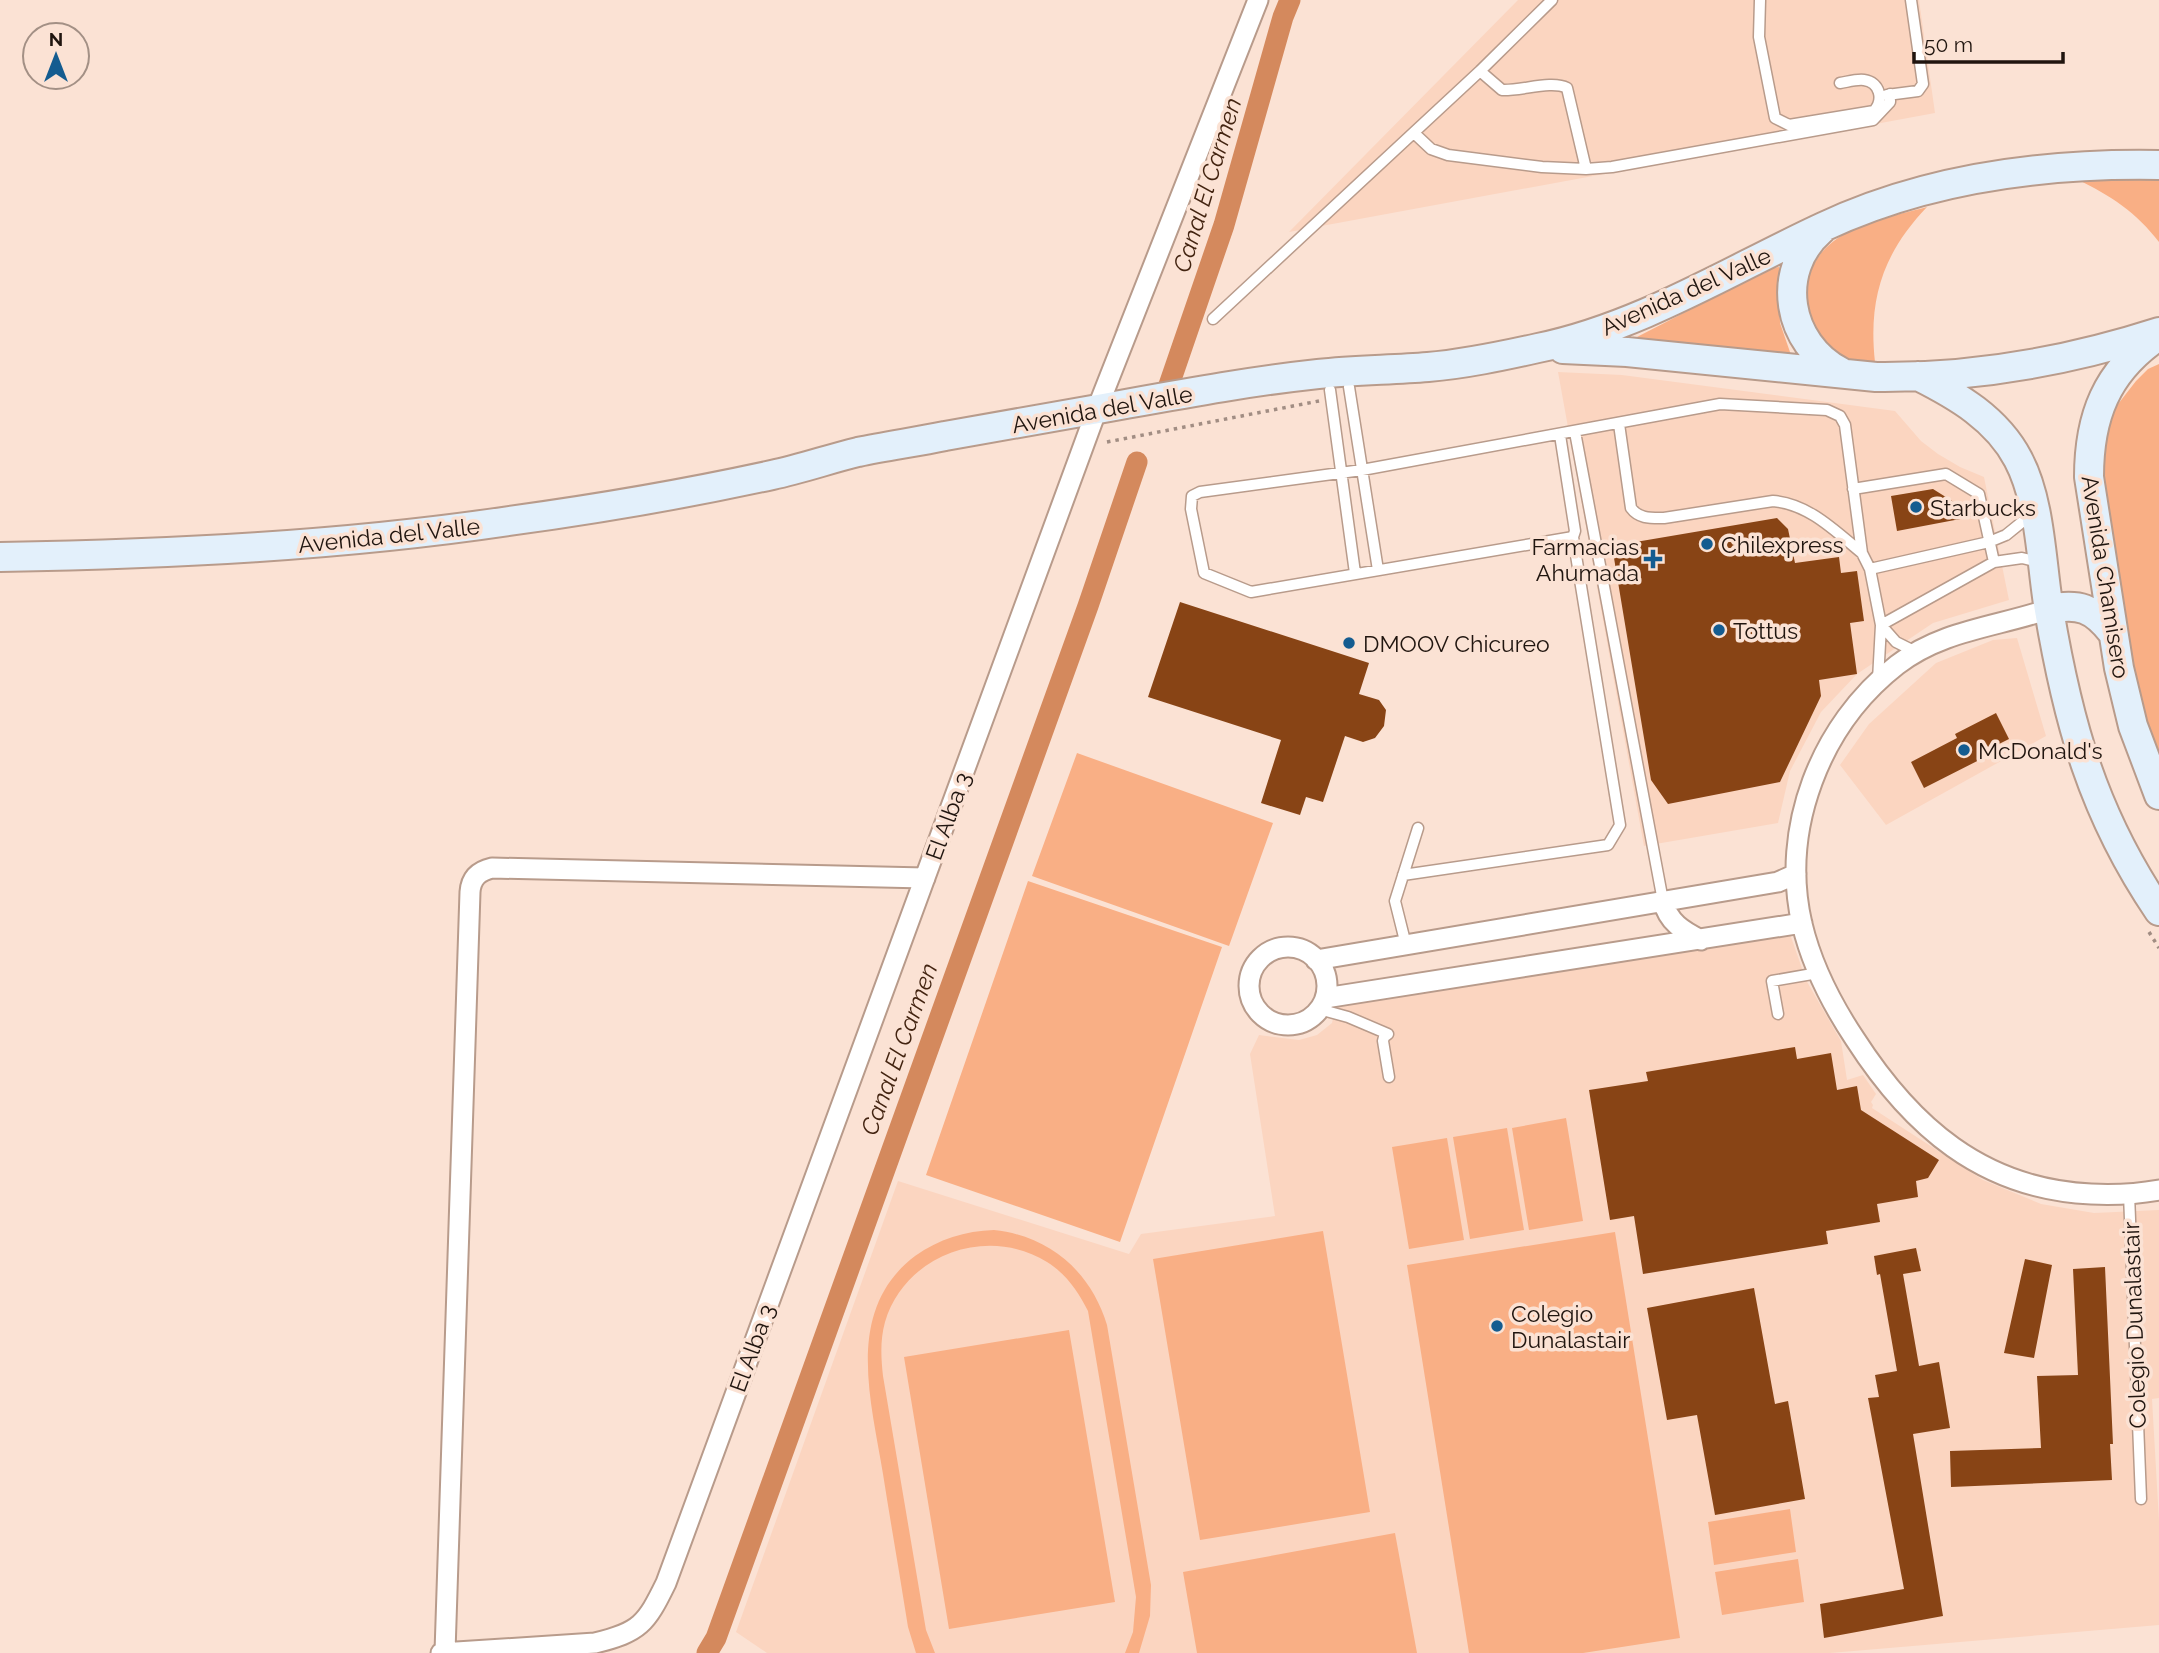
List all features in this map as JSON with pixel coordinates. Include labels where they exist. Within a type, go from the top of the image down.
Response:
[{"type":"street","name":"El Alba 3","points":[[443,1653],[595,1643],[619,1637],[636,1629],[652,1611],[666,1583],[1094,417],[1258,0]]},
{"type":"street","points":[[2129,164],[2159,142]]},
{"type":"street","name":"Avenida del Valle","points":[[0,557],[165,553],[268,547],[372,538],[557,514],[774,475],[804,476],[1311,374],[1434,366],[1542,348],[1636,317],[1825,226],[1891,201],[1966,181],[2051,168],[2159,165]]},
{"type":"street","name":"Avenida del Valle","points":[[1825,226],[1809,243],[1798,264],[1794,277],[1793,302],[1798,326],[1808,345],[1823,361],[1842,372]]},
{"type":"street","name":"Avenida del Valle","points":[[1542,348],[1627,352],[1876,377],[1918,376],[2023,365],[2159,334]]},
{"type":"street","name":"Avenida Chamisero","points":[[2159,334],[2137,352],[2114,379],[2099,408],[2089,458],[2091,497],[2112,632],[2133,726],[2159,795]]},
{"type":"street","name":"Avenida del Valle","points":[[1094,417],[1339,389],[1401,377],[1434,366]]},
{"type":"street","points":[[1918,376],[1963,400],[2000,432],[2022,468],[2035,512],[2066,699],[2090,779],[2132,868],[2159,911]]},
{"type":"street","points":[[2112,632],[2089,610],[2076,607],[2049,609],[1959,632],[1916,652],[1878,681],[1835,735],[1815,774],[1803,810],[1796,874],[1802,923],[1818,973],[1841,1018],[1879,1075],[1911,1112],[1949,1146],[1991,1170],[2032,1186],[2080,1193],[2129,1194],[2159,1190]]},
{"type":"street","points":[[443,1653],[472,880],[481,872],[492,869],[925,878]]},
{"type":"street","points":[[1316,960],[1778,882],[1796,874]]},
{"type":"street","points":[[1663,901],[1665,912],[1672,922],[1701,940]]},
{"type":"street","points":[[1322,1004],[1802,923]]},
{"type":"street","points":[[1292,947],[1305,951],[1316,960],[1324,972],[1327,985],[1322,1004],[1310,1018],[1297,1024],[1283,1025],[1270,1021],[1259,1013],[1249,993],[1250,977],[1255,965],[1270,951],[1292,947]]},
{"type":"lane","points":[[1213,318],[1414,133],[1552,0]]},
{"type":"lane","points":[[1760,0],[1759,37],[1773,114],[1779,122],[1789,125],[1874,111],[1885,95]]},
{"type":"lane","points":[[1885,95],[1918,91],[1923,84],[1912,0]]},
{"type":"lane","points":[[1480,71],[1502,90],[1556,85],[1567,88],[1586,169]]},
{"type":"lane","points":[[1414,133],[1431,149],[1448,155],[1542,167],[1612,167],[1873,120],[1890,102],[1878,88],[1866,80],[1840,83]]},
{"type":"lane","points":[[1339,389],[1362,470],[1378,570]]},
{"type":"lane","points":[[1339,389],[1341,472],[1355,573]]},
{"type":"lane","points":[[1573,537],[1251,592],[1204,573],[1191,509],[1192,496],[1200,492],[1362,470],[1720,404],[1827,410],[1840,416],[1844,425],[1862,553],[1870,569],[1881,625],[1878,681]]},
{"type":"lane","points":[[1619,424],[1631,508],[1635,514],[1647,519],[1664,518],[1773,501],[1784,502],[1807,510],[1862,553]]},
{"type":"lane","points":[[1575,432],[1663,901]]},
{"type":"lane","points":[[1403,875],[1608,845],[1620,825],[1573,537],[1576,531],[1560,435]]},
{"type":"lane","points":[[1853,488],[1946,474],[1979,494],[1994,562]]},
{"type":"lane","points":[[1870,569],[1989,542],[2006,536],[2035,512]]},
{"type":"lane","points":[[1881,625],[1994,562],[2022,558],[2042,563]]},
{"type":"lane","points":[[1881,625],[1896,642],[1916,652]]},
{"type":"lane","points":[[1406,944],[1395,901],[1418,828]]},
{"type":"lane","points":[[1778,1014],[1772,981],[1818,973]]},
{"type":"lane","points":[[1322,1004],[1388,1034],[1382,1041],[1389,1077]]},
{"type":"lane","name":"Colegio Dunalastair","points":[[2129,1194],[2141,1499]]},
{"type":"shaded area","points":[[1518,0],[1919,0],[1935,113],[1289,232]]},
{"type":"shaded area","points":[[2159,179],[2159,242],[2142,222],[2122,206],[2078,180]]},
{"type":"shaded area","points":[[1927,207],[1899,242],[1882,278],[1874,318],[1875,362],[1843,358],[1829,349],[1818,337],[1811,322],[1807,289],[1817,258],[1838,238],[1862,225]]},
{"type":"shaded area","points":[[1779,267],[1780,323],[1791,355],[1635,341],[1637,337],[1771,268]]},
{"type":"shaded area","points":[[2159,364],[2159,771],[2145,732],[2099,495],[2106,426],[2115,408],[2136,381],[2148,369]]},
{"type":"shaded area","points":[[1558,372],[1622,375],[1895,411],[1921,441],[1938,454],[1984,477],[2009,600],[1933,623],[1857,674],[1821,712],[1790,771],[1778,823],[1644,846]]},
{"type":"shaded area","points":[[2017,638],[2046,736],[1886,825],[1840,765],[1869,724],[1936,663],[1993,640]]},
{"type":"shaded area","points":[[1077,753],[1273,823],[1229,946],[1032,876]]},
{"type":"shaded area","points":[[1028,881],[1222,947],[1120,1242],[926,1175]]},
{"type":"shaded area","name":"Colegio Dunalastair","points":[[1790,934],[1806,980],[1841,1041],[1847,1080],[1863,1075],[1876,1094],[1871,1102],[1872,1108],[1983,1180],[2041,1204],[2094,1213],[2159,1210],[2159,1398],[2152,1399],[2159,1521],[2159,1625],[1830,1653],[767,1653],[736,1632],[898,1181],[1129,1254],[1141,1234],[1275,1216],[1250,1054],[1259,1035],[1299,1040],[1317,1035],[1332,1023],[1337,1002]]},
{"type":"shaded area","points":[[1566,1118],[1583,1221],[1529,1230],[1512,1128]]},
{"type":"shaded area","points":[[1507,1128],[1524,1230],[1470,1239],[1453,1137]]},
{"type":"shaded area","points":[[1447,1138],[1464,1240],[1409,1249],[1392,1147]]},
{"type":"shaded area","points":[[994,1230],[1033,1240],[1065,1260],[1079,1273],[1090,1289],[1107,1325],[1151,1585],[1150,1616],[1139,1653],[1125,1653],[1133,1632],[1136,1597],[1088,1311],[1071,1283],[1054,1267],[1024,1251],[1000,1246],[975,1247],[951,1253],[929,1263],[910,1279],[895,1298],[883,1329],[883,1376],[926,1630],[935,1653],[916,1653],[908,1627],[873,1416],[868,1358],[871,1329],[878,1302],[893,1278],[915,1256],[953,1237]]},
{"type":"shaded area","points":[[1323,1231],[1370,1512],[1200,1540],[1153,1259]]},
{"type":"shaded area","points":[[1615,1232],[1680,1638],[1583,1653],[1469,1653],[1407,1265]]},
{"type":"shaded area","points":[[1069,1330],[1115,1602],[949,1629],[904,1357]]},
{"type":"shaded area","points":[[1790,1509],[1796,1552],[1714,1565],[1708,1522]]},
{"type":"shaded area","points":[[1395,1533],[1417,1653],[1197,1653],[1183,1572]]},
{"type":"shaded area","points":[[1798,1559],[1804,1602],[1722,1615],[1715,1572]]},
{"type":"building","points":[[1933,489],[1976,516],[1897,531],[1891,496]]},
{"type":"building","name":"Tottus","points":[[1777,518],[1788,529],[1795,563],[1839,557],[1841,573],[1857,571],[1864,621],[1850,623],[1857,674],[1819,680],[1821,696],[1780,782],[1668,804],[1651,780],[1612,546]]},
{"type":"building","points":[[1180,602],[1369,663],[1359,694],[1379,700],[1386,710],[1384,726],[1375,738],[1363,742],[1345,736],[1323,802],[1306,797],[1300,815],[1261,803],[1281,740],[1148,697]]},
{"type":"building","name":"McDonald's","points":[[1996,713],[2009,739],[1993,747],[1995,752],[1924,788],[1911,762],[1957,738],[1955,734]]},
{"type":"building","points":[[1795,1047],[1797,1059],[1831,1053],[1837,1090],[1857,1086],[1861,1110],[1939,1160],[1928,1178],[1916,1181],[1918,1197],[1877,1204],[1880,1222],[1826,1231],[1828,1244],[1643,1274],[1634,1216],[1610,1220],[1589,1090],[1648,1081],[1646,1072]]},
{"type":"building","points":[[1916,1248],[1921,1271],[1903,1274],[1919,1366],[1939,1362],[1950,1428],[1913,1434],[1943,1616],[1824,1638],[1820,1604],[1904,1589],[1868,1398],[1879,1397],[1875,1375],[1897,1371],[1880,1274],[1877,1275],[1874,1256]]},
{"type":"building","points":[[2025,1259],[2052,1265],[2034,1358],[2004,1353]]},
{"type":"building","points":[[2105,1267],[2113,1444],[2110,1444],[2112,1480],[1951,1487],[1950,1451],[2041,1448],[2037,1376],[2078,1375],[2073,1269]]},
{"type":"building","points":[[1754,1288],[1775,1404],[1788,1401],[1805,1499],[1715,1515],[1697,1415],[1667,1420],[1647,1308]]},
{"type":"waterway","name":"Canal El Carmen","points":[[1169,385],[1224,225],[1290,0]]},
{"type":"waterway","name":"Canal El Carmen","points":[[707,1653],[716,1638],[1088,606],[1137,462]]},
{"type":"place","name":"Starbucks","points":[[1916,507]]},
{"type":"place","name":"Chilexpress","points":[[1707,544]]},
{"type":"place","name":"Farmacias Ahumada","points":[[1653,559]]},
{"type":"place","name":"Tottus","points":[[1719,630]]},
{"type":"place","name":"DMOOV Chicureo","points":[[1349,643]]},
{"type":"place","name":"McDonald's","points":[[1964,750]]},
{"type":"place","name":"Colegio Dunalastair","points":[[1497,1326]]}]
